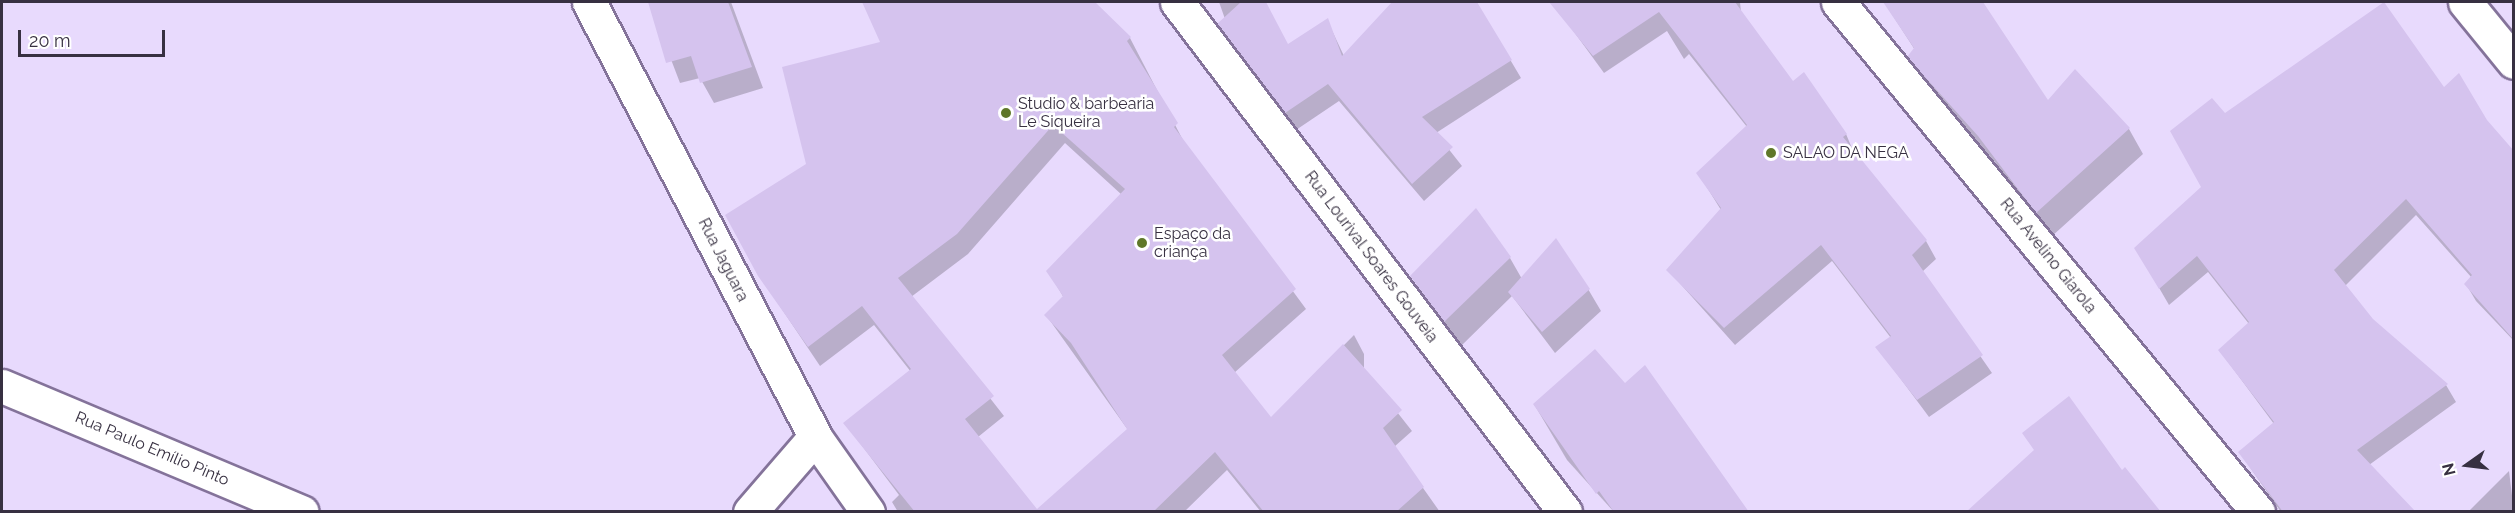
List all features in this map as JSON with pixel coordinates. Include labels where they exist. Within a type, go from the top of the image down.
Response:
[{"type":"street","name":"Rua Jaguara","points":[[589,2],[815,437],[868,512]]},
{"type":"street","name":"Rua Lourival Soares Gouveia","points":[[1177,2],[1565,512]]},
{"type":"street","name":"Rua Avelino Giarola","points":[[1839,2],[2258,512]]},
{"type":"street","points":[[2465,2],[2514,62]]},
{"type":"street","name":"Rua Paulo Emílio Pinto","points":[[2,386],[302,512]]},
{"type":"street","points":[[750,512],[815,437]]},
{"type":"building","points":[[648,2],[728,2],[752,67],[700,83],[691,56],[666,63]]},
{"type":"building","points":[[862,2],[1095,2],[1131,37],[1127,41],[1178,123],[1174,127],[1296,289],[1222,355],[1271,417],[1343,344],[1402,410],[1383,428],[1424,487],[1396,512],[1264,512],[1215,452],[1153,512],[915,512],[843,423],[911,369],[862,306],[808,347],[758,276],[725,215],[806,164],[782,67],[880,42]],"holes":[[[1053,125],[1125,189],[1046,271],[1063,296],[1044,315],[1071,343],[1127,429],[1037,509],[965,419],[994,396],[898,278],[957,234]]]},
{"type":"building","points":[[1241,2],[1266,2],[1288,44],[1328,18],[1342,56],[1392,2],[1477,2],[1512,60],[1422,117],[1453,147],[1412,184],[1328,84],[1285,113],[1217,24]]},
{"type":"building","points":[[1549,2],[1735,2],[1793,81],[1804,72],[1847,134],[1843,137],[1927,240],[1912,255],[1983,355],[1917,400],[1875,347],[1891,336],[1821,245],[1724,328],[1666,270],[1721,208],[1696,173],[1747,125],[1659,12],[1593,56]]},
{"type":"building","points":[[1883,2],[1983,2],[2048,100],[2075,69],[2130,128],[2036,213],[1978,136],[1907,57],[1914,48]]},
{"type":"building","points":[[2384,2],[2444,87],[2459,73],[2487,120],[2514,151],[2514,340],[2464,284],[2472,275],[2406,199],[2334,270],[2373,319],[2448,384],[2357,450],[2416,512],[2283,512],[2238,452],[2274,422],[2218,350],[2249,322],[2197,256],[2159,289],[2134,248],[2201,187],[2170,131],[2212,98],[2225,113]]},
{"type":"building","points":[[1476,208],[1511,257],[1444,322],[1410,276]]},
{"type":"building","points":[[1556,238],[1590,289],[1542,332],[1508,292]]},
{"type":"building","points":[[1595,349],[1625,383],[1645,365],[1749,512],[1614,512],[1599,491],[1596,494],[1533,404]]},
{"type":"building","points":[[2069,396],[2122,470],[2125,467],[2161,512],[1966,512],[2034,450],[2022,433]]},
{"type":"place","name":"Studio & barbearia Le Siqueira","points":[[1006,113]]},
{"type":"place","name":"SALAO DA NEGA","points":[[1771,153]]},
{"type":"place","name":"Espaço da criança","points":[[1142,243]]}]
